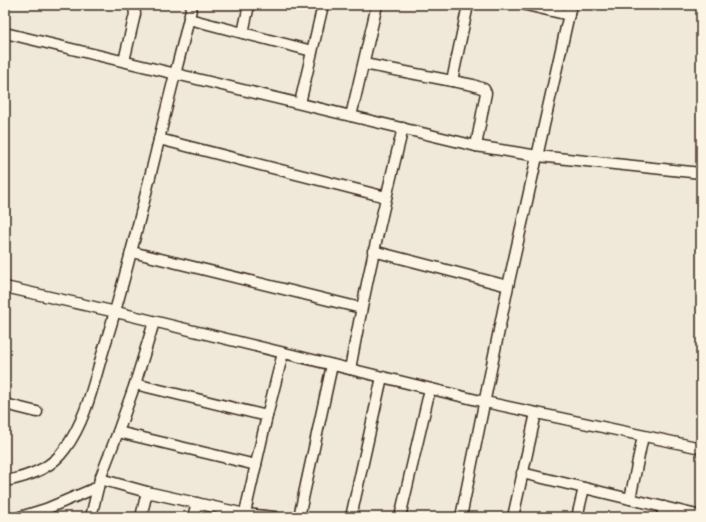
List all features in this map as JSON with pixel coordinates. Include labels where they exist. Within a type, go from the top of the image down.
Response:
[{"type":"street","points":[[124,61],[135,14],[134,7],[132,5]]},
{"type":"street","points":[[5,481],[21,478],[37,472],[51,463],[64,451],[81,421],[116,312],[192,5]]},
{"type":"street","points":[[244,33],[249,5]]},
{"type":"street","points":[[300,103],[323,5]]},
{"type":"street","points":[[351,116],[377,5]]},
{"type":"street","points":[[452,81],[468,5]]},
{"type":"street","points":[[461,517],[508,286],[570,10],[526,5]]},
{"type":"street","points":[[188,20],[312,51]]},
{"type":"street","points":[[5,33],[476,146],[538,156],[701,173]]},
{"type":"street","points":[[364,64],[452,81],[484,89],[486,93],[476,146]]},
{"type":"street","points":[[350,369],[373,251],[403,128]]},
{"type":"street","points":[[159,139],[386,197]]},
{"type":"street","points":[[373,251],[508,286]]},
{"type":"street","points":[[132,252],[361,308]]},
{"type":"street","points":[[5,287],[116,312],[485,402],[701,448]]},
{"type":"street","points":[[91,517],[99,483],[135,384],[154,322]]},
{"type":"street","points":[[245,515],[283,353]]},
{"type":"street","points":[[299,517],[332,365]]},
{"type":"street","points":[[351,517],[382,377]]},
{"type":"street","points":[[135,384],[267,416]]},
{"type":"street","points":[[400,517],[430,389]]},
{"type":"street","points":[[5,404],[37,412]]},
{"type":"street","points":[[513,517],[536,413]]},
{"type":"street","points":[[118,432],[256,465]]},
{"type":"street","points":[[630,499],[643,436]]},
{"type":"street","points":[[522,474],[630,499],[663,512],[701,516]]},
{"type":"street","points":[[20,517],[46,509],[99,483],[147,492],[245,515],[275,517]]},
{"type":"street","points":[[577,517],[584,488]]},
{"type":"street","points":[[141,517],[147,492]]},
{"type":"street","points":[[193,517],[196,503]]}]
